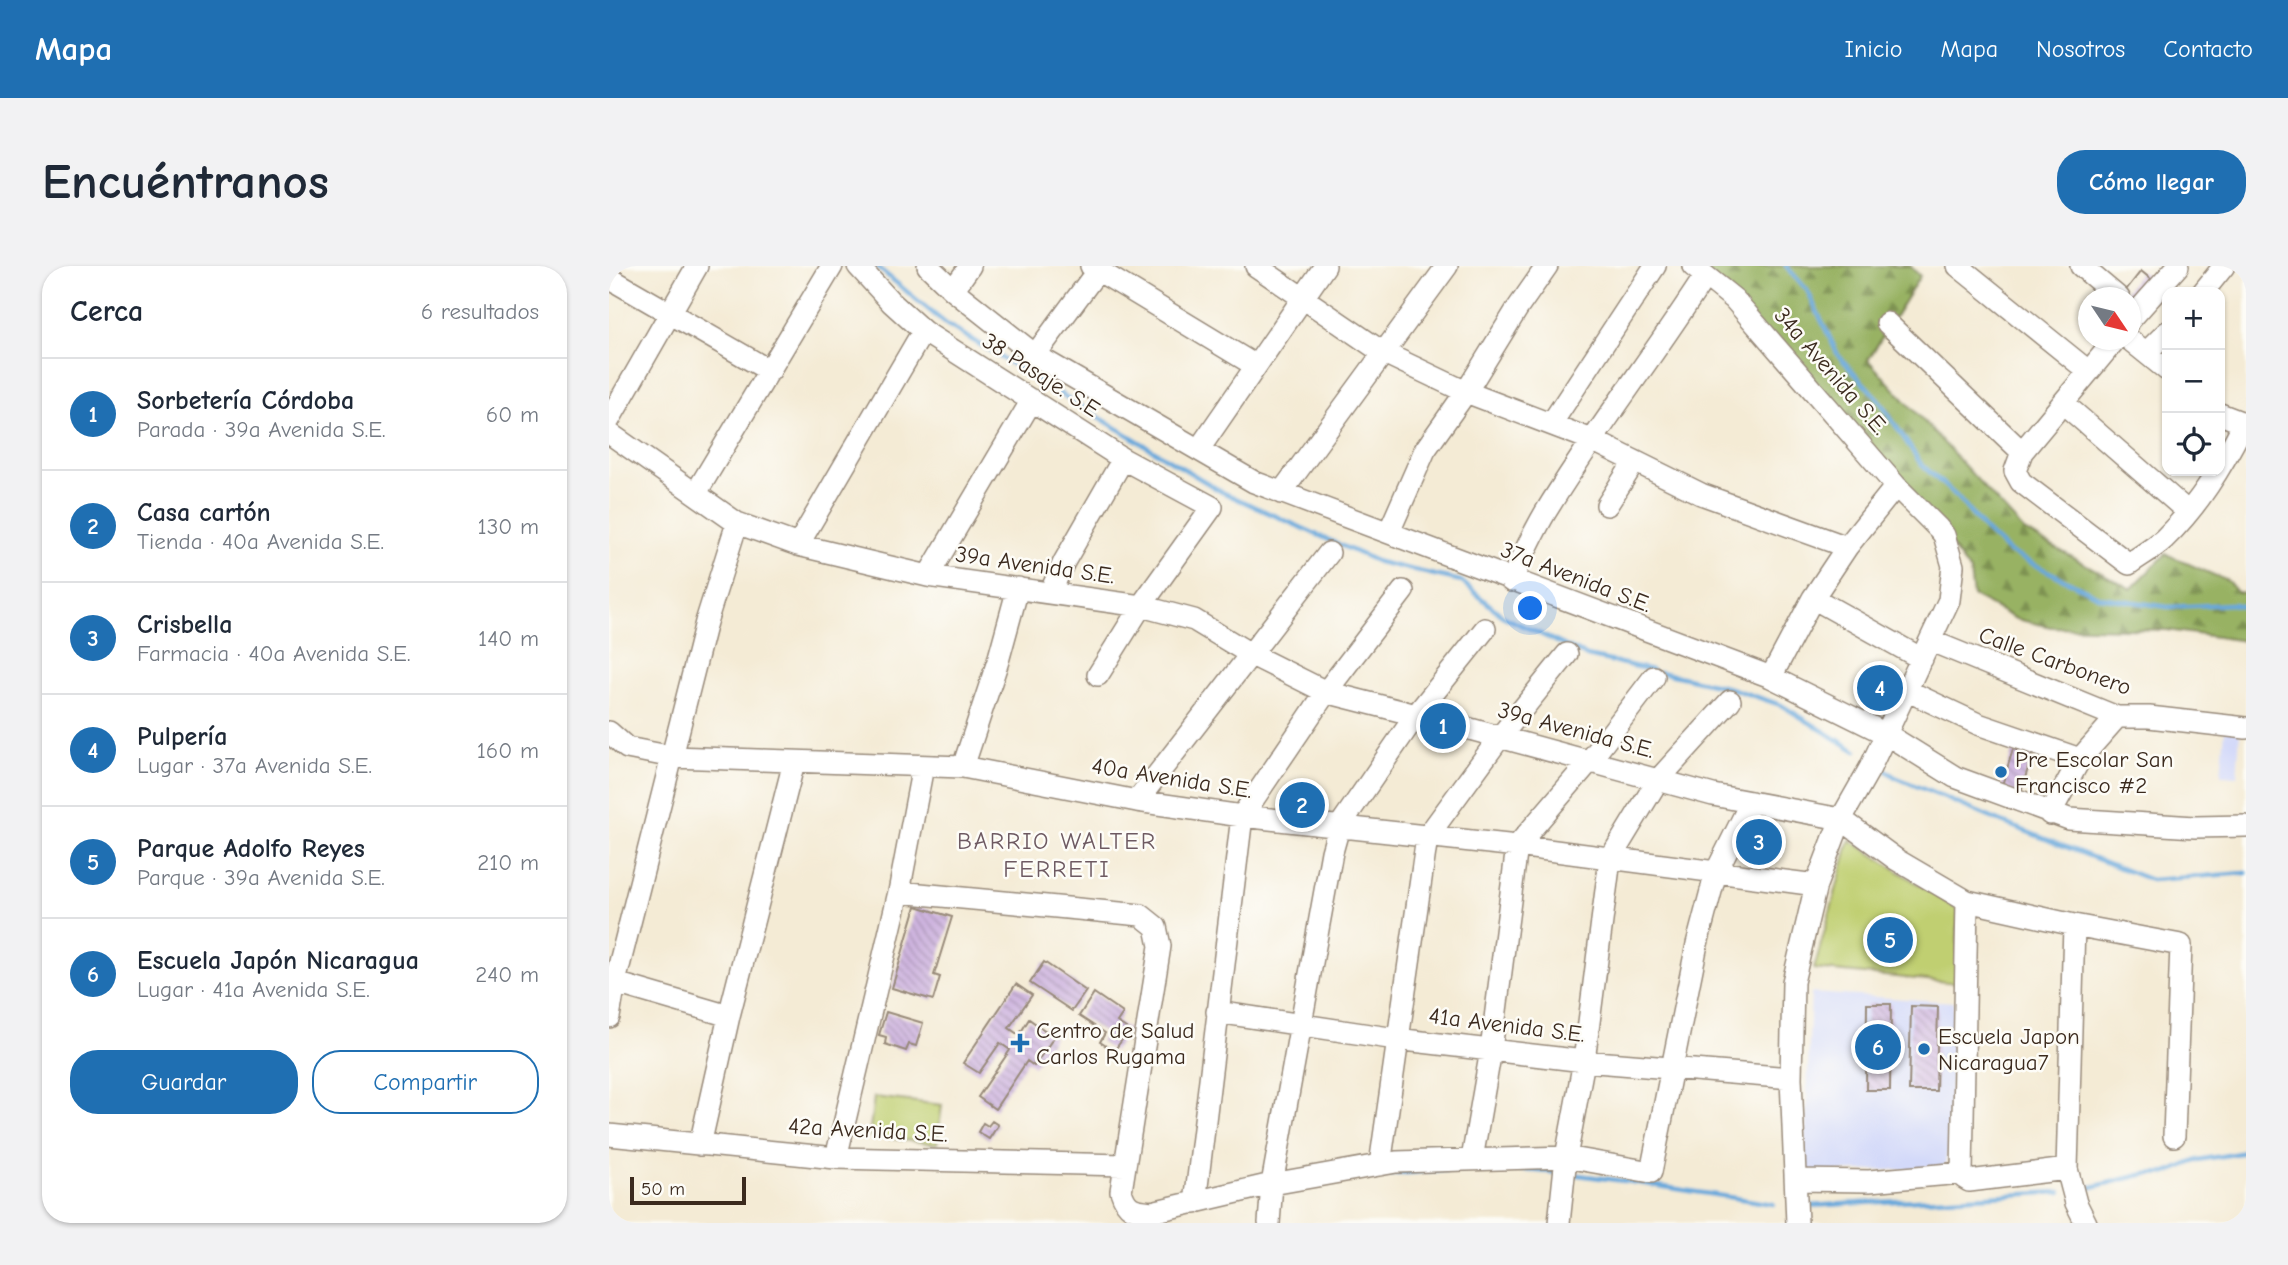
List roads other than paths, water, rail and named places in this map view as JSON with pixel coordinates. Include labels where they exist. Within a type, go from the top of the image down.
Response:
[{"type":"street","points":[[609,420],[697,266]]},
{"type":"street","points":[[696,493],[832,266]]},
{"type":"street","name":"38 Pasaje. S.E","points":[[858,266],[891,302],[923,331],[1123,459],[1212,507],[1141,606]]},
{"type":"street","name":"37a Avenida S.E.","points":[[928,266],[953,290],[1035,355],[1254,482],[1771,677],[1886,734],[1955,777],[2050,814],[2069,819],[2195,827],[2246,826]]},
{"type":"street","points":[[953,290],[970,266]]},
{"type":"street","points":[[1256,266],[1382,352],[1466,392],[1592,440],[1701,494],[1847,547]]},
{"type":"street","points":[[1199,449],[1325,266]]},
{"type":"street","points":[[1281,493],[1447,266]]},
{"type":"street","points":[[1389,532],[1425,450],[1466,392],[1547,266]]},
{"type":"street","points":[[1551,424],[1655,266]]},
{"type":"street","points":[[1958,266],[2088,371]]},
{"type":"street","points":[[2081,266],[2106,287]]},
{"type":"street","points":[[2141,305],[2178,266]]},
{"type":"street","points":[[2207,287],[2224,266]]},
{"type":"street","points":[[1035,355],[1097,268],[1256,366]]},
{"type":"street","points":[[1511,581],[1544,515],[1592,440],[1665,339],[1699,271]]},
{"type":"street","name":"34a Avenida S.E.","points":[[1699,271],[1734,299],[1896,485],[1944,535],[1953,566],[1949,600],[1908,691],[1841,819],[1816,885],[1793,982],[1791,1078],[1797,1223]]},
{"type":"street","points":[[609,278],[770,370]]},
{"type":"street","points":[[1887,323],[2022,452]]},
{"type":"street","points":[[798,545],[923,331]]},
{"type":"street","points":[[2141,345],[2162,334]]},
{"type":"street","points":[[2141,348],[2162,366]]},
{"type":"street","points":[[2106,350],[2022,452],[2015,471],[2021,482],[2129,564],[2162,541],[2218,474],[2245,424],[2225,416]]},
{"type":"street","points":[[928,576],[1032,400]]},
{"type":"street","points":[[2063,403],[2188,512]]},
{"type":"street","name":"39a Avenida S.E.","points":[[609,433],[737,523],[798,545],[928,576],[1141,606],[1194,620],[1252,655],[1326,692],[1713,796],[1841,819],[1898,860],[1967,901],[2181,945],[2174,1136]]},
{"type":"street","points":[[1050,593],[1064,562],[1123,459]]},
{"type":"street","points":[[1607,505],[1635,461]]},
{"type":"street","points":[[1771,677],[1812,598],[1847,547],[1896,485]]},
{"type":"street","points":[[609,1017],[612,982],[673,757],[706,622],[737,523]]},
{"type":"street","points":[[1137,802],[1329,552]]},
{"type":"street","points":[[963,767],[1018,588]]},
{"type":"street","points":[[1195,1203],[1242,816],[1326,692],[1403,591]]},
{"type":"street","name":"Calle Carbonero","points":[[1812,598],[1926,650],[2117,717],[2149,717],[2246,728]]},
{"type":"street","points":[[1098,675],[1141,606]]},
{"type":"street","points":[[1269,1223],[1272,1184],[1300,1025],[1339,827],[1416,715],[1485,629]]},
{"type":"street","points":[[1380,1165],[1427,836],[1500,737],[1567,654]]},
{"type":"street","points":[[1472,1159],[1491,1050],[1517,846],[1589,762],[1654,677]]},
{"type":"street","points":[[1908,691],[1978,724],[2080,759]]},
{"type":"street","points":[[1559,1223],[1566,1157],[1584,1061],[1610,859],[1658,780],[1730,701]]},
{"type":"street","points":[[2050,814],[2080,759],[2117,717]]},
{"type":"street","name":"40a Avenida S.E.","points":[[609,732],[627,748],[673,757],[963,767],[1137,802],[1517,846],[1816,885]]},
{"type":"street","points":[[700,1145],[729,1016],[794,762]]},
{"type":"street","points":[[836,1158],[899,892],[923,766]]},
{"type":"street","points":[[899,892],[1141,915],[1156,927],[1160,946],[1121,1191],[1125,1203],[1136,1210],[1152,1212],[1272,1184],[1396,1162],[1566,1157],[1651,1172],[1697,944],[1716,872],[1751,802]]},
{"type":"street","points":[[1967,901],[1962,1173],[1969,1181],[2067,1169]]},
{"type":"street","points":[[2074,925],[2067,1169],[2076,1203],[2086,1223]]},
{"type":"street","points":[[612,982],[729,1016]]},
{"type":"street","name":"41a Avenida S.E.","points":[[1217,1012],[1396,1039],[1584,1061],[1791,1078]]},
{"type":"street","name":"42a Avenida S.E.","points":[[609,1135],[836,1158],[1125,1165]]},
{"type":"street","points":[[1795,1180],[1868,1181],[1962,1173]]},
{"type":"waterway","points":[[876,266],[946,324],[1222,492],[1378,562],[1461,581],[1504,617],[1587,656],[1652,670]]},
{"type":"waterway","points":[[1786,266],[1807,290],[1838,355],[1879,400],[1921,464],[1957,497],[1983,528],[2009,552],[2100,597],[2168,607],[2233,604],[2246,607]]},
{"type":"waterway","points":[[1660,672],[1730,688],[1781,705],[1856,751]]},
{"type":"waterway","points":[[1880,766],[1895,777],[1999,821],[2151,880],[2246,873]]},
{"type":"waterway","points":[[2088,1188],[2145,1174],[2167,1173],[2198,1160],[2246,1152]]},
{"type":"waterway","points":[[1369,1177],[1464,1169],[1559,1173]]},
{"type":"waterway","points":[[1571,1174],[1773,1204]]},
{"type":"waterway","points":[[1808,1206],[2061,1192]]},
{"type":"place","name":"Pulpería","points":[[1880,688]]},
{"type":"place","name":"Sorbetería Córdoba","points":[[1443,726]]},
{"type":"place","name":"Pre Escolar San Francisco #2","points":[[2001,772]]},
{"type":"place","name":"Casa cartón","points":[[1302,805]]},
{"type":"place","name":"Crisbella","points":[[1759,842]]},
{"type":"place","name":"Parque Adolfo Reyes","points":[[1890,940]]},
{"type":"place","name":"Centro de Salud Carlos Rugama","points":[[1020,1043]]},
{"type":"place","name":"Escuela Japón Nicaragua","points":[[1878,1047]]},
{"type":"place","name":"Escuela Japon Nicaragua7","points":[[1924,1049]]},
{"type":"district","name":"BARRIO WALTER FERRETI","points":[[1057,855]]}]
